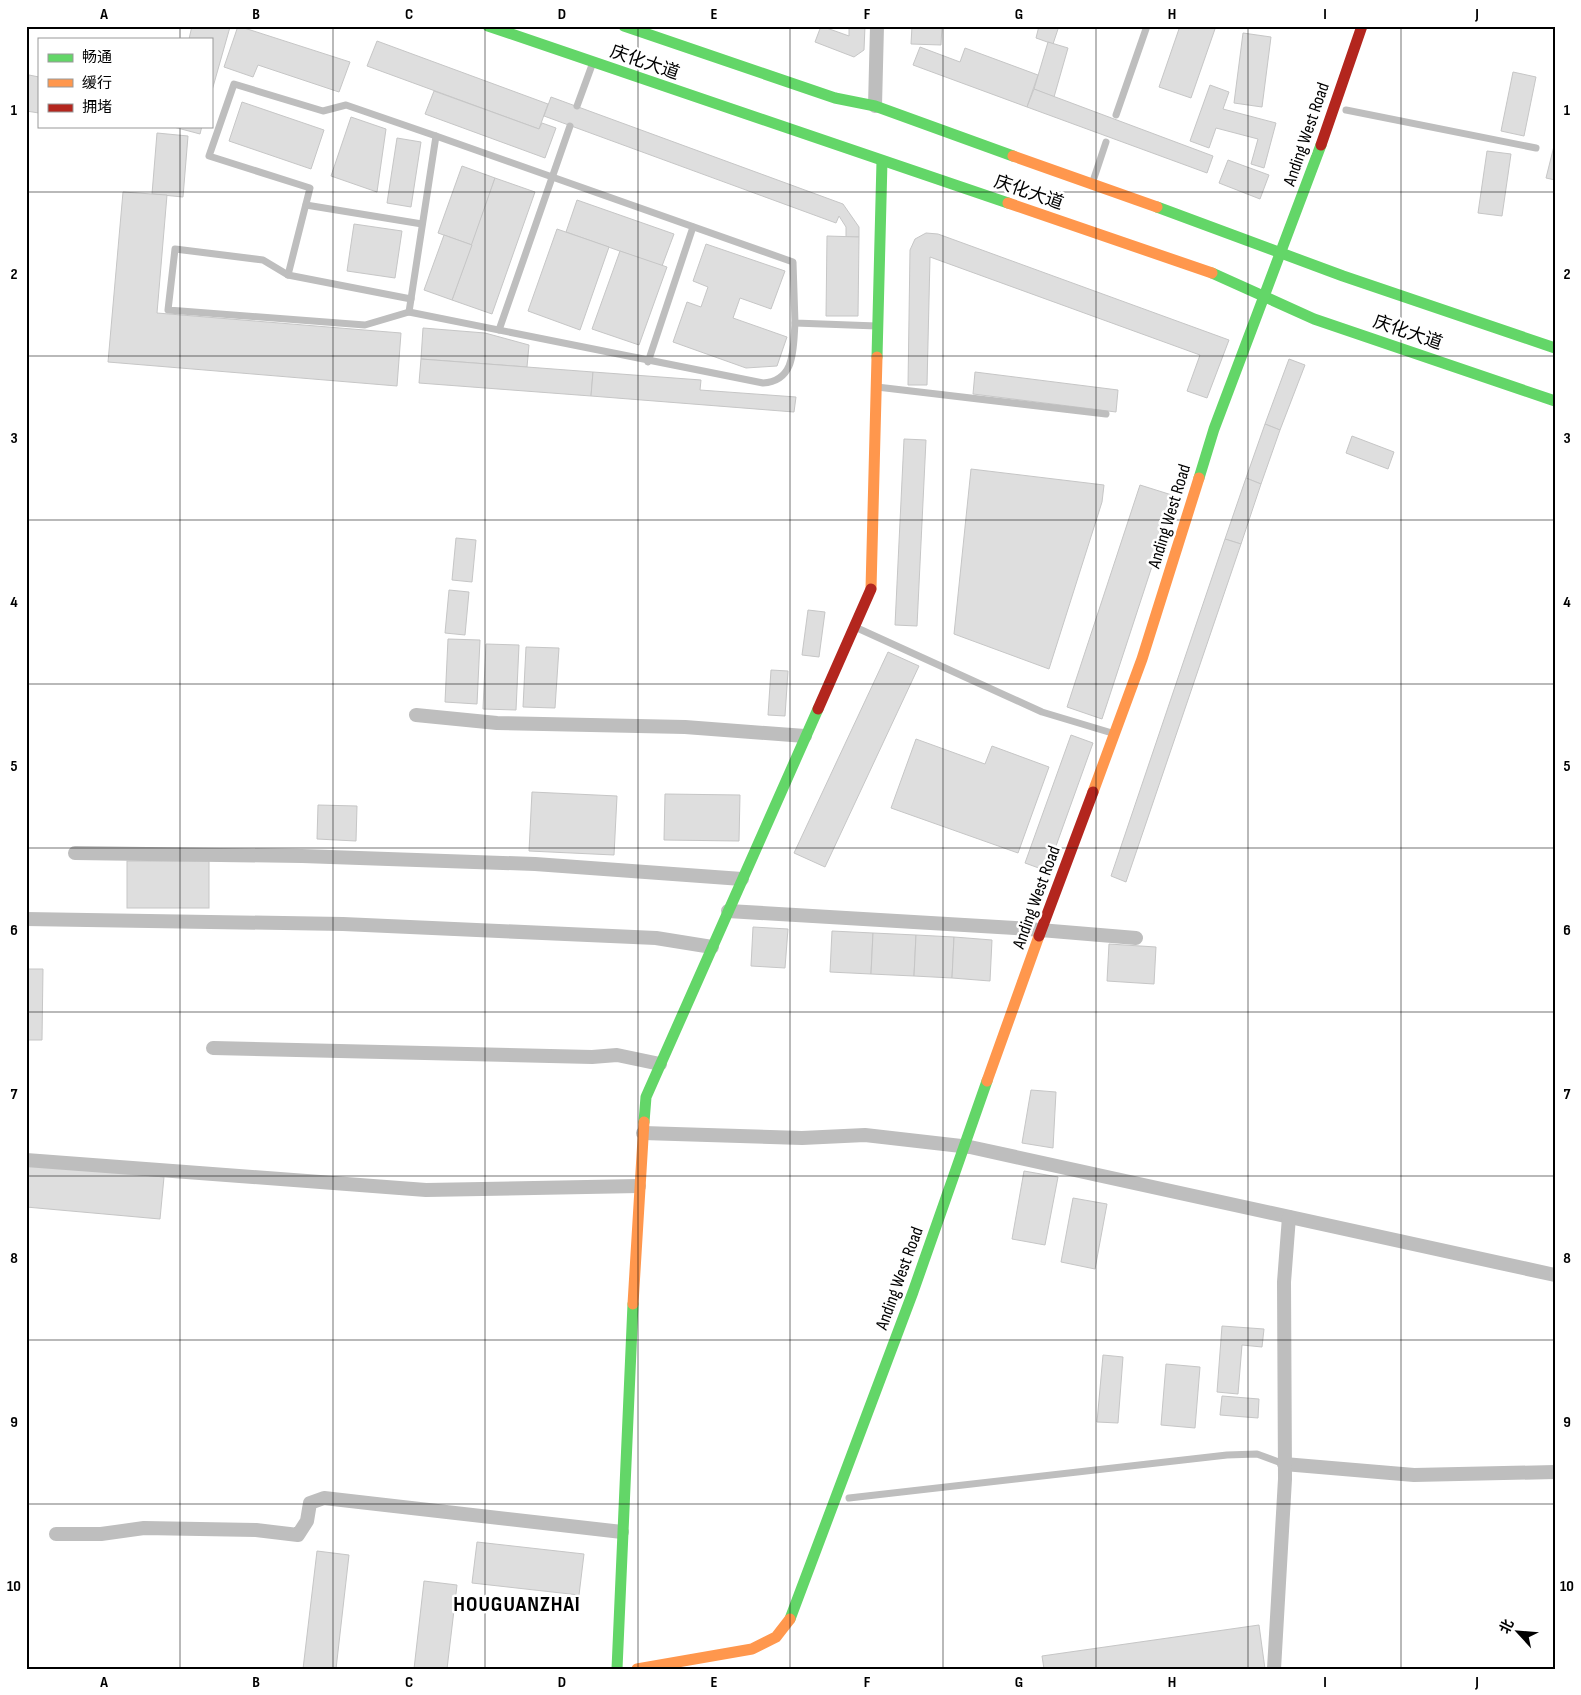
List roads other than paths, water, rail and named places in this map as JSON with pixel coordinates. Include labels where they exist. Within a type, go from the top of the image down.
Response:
[{"type":"main road","name":"庆化大道","points":[[488,26],[1221,276],[1265,296],[1277,297],[1314,319],[1555,401]]},
{"type":"main road","name":"庆化大道","points":[[624,26],[835,98],[875,106],[1343,276],[1555,348]]},
{"type":"main road","name":"Anding West Road","points":[[636,1669],[752,1649],[766,1644],[780,1635],[788,1624],[809,1573],[1051,931],[1115,734],[1142,659],[1214,429],[1265,296],[1362,26]]},
{"type":"main road","name":"Anding West Road","points":[[1330,156],[1348,105]]},
{"type":"main road","points":[[617,1669],[639,1186],[646,1097],[872,586],[882,161]]},
{"type":"main road","points":[[1270,316],[1277,297]]},
{"type":"main road","name":"Anding West Road","points":[[1162,635],[1225,434],[1239,397]]},
{"type":"main road","points":[[1098,812],[1108,785]]},
{"type":"main road","name":"Anding West Road","points":[[879,1416],[970,1148],[1037,976]]},
{"type":"main road","points":[[706,1669],[759,1659]]},
{"type":"street","points":[[875,106],[878,26]]},
{"type":"street","points":[[416,715],[497,723],[685,727],[805,736]]},
{"type":"street","points":[[75,852],[312,856],[535,864],[742,879]]},
{"type":"street","points":[[728,912],[1051,931],[1136,938]]},
{"type":"street","points":[[26,919],[343,924],[656,938],[712,947]]},
{"type":"street","points":[[213,1048],[592,1057],[617,1055],[660,1064]]},
{"type":"street","points":[[643,1133],[802,1138],[864,1135],[970,1148],[1555,1275]]},
{"type":"street","points":[[26,1160],[426,1190],[639,1186]]},
{"type":"street","points":[[1274,1669],[1285,1479],[1284,1282],[1289,1217]]},
{"type":"street","points":[[1284,1464],[1414,1475],[1555,1472]]},
{"type":"street","points":[[56,1534],[101,1534],[144,1528],[256,1530],[298,1535],[307,1521],[310,1503],[324,1498],[622,1532]]},
{"type":"lane","points":[[1116,115],[1146,26]]},
{"type":"lane","points":[[577,106],[592,63]]},
{"type":"lane","points":[[288,275],[310,188],[209,156],[234,84],[323,111],[346,105],[793,262],[795,323],[791,366],[787,373],[772,383],[763,383],[648,362],[409,312],[365,325],[168,310],[175,249],[263,260],[288,275],[411,299]]},
{"type":"lane","points":[[1348,105],[1536,148]]},
{"type":"lane","points":[[499,330],[570,126]]},
{"type":"lane","points":[[409,312],[436,136]]},
{"type":"lane","points":[[1092,184],[1106,142]]},
{"type":"lane","points":[[306,205],[422,224]]},
{"type":"lane","points":[[648,362],[693,227]]},
{"type":"lane","points":[[795,323],[878,326]]},
{"type":"lane","points":[[876,387],[1106,414]]},
{"type":"lane","points":[[854,626],[1042,712],[1115,734]]},
{"type":"lane","points":[[849,1498],[1227,1455],[1258,1454],[1284,1464]]},
{"type":"district","name":"HOUGUANZHAI","points":[[517,1603]]}]
